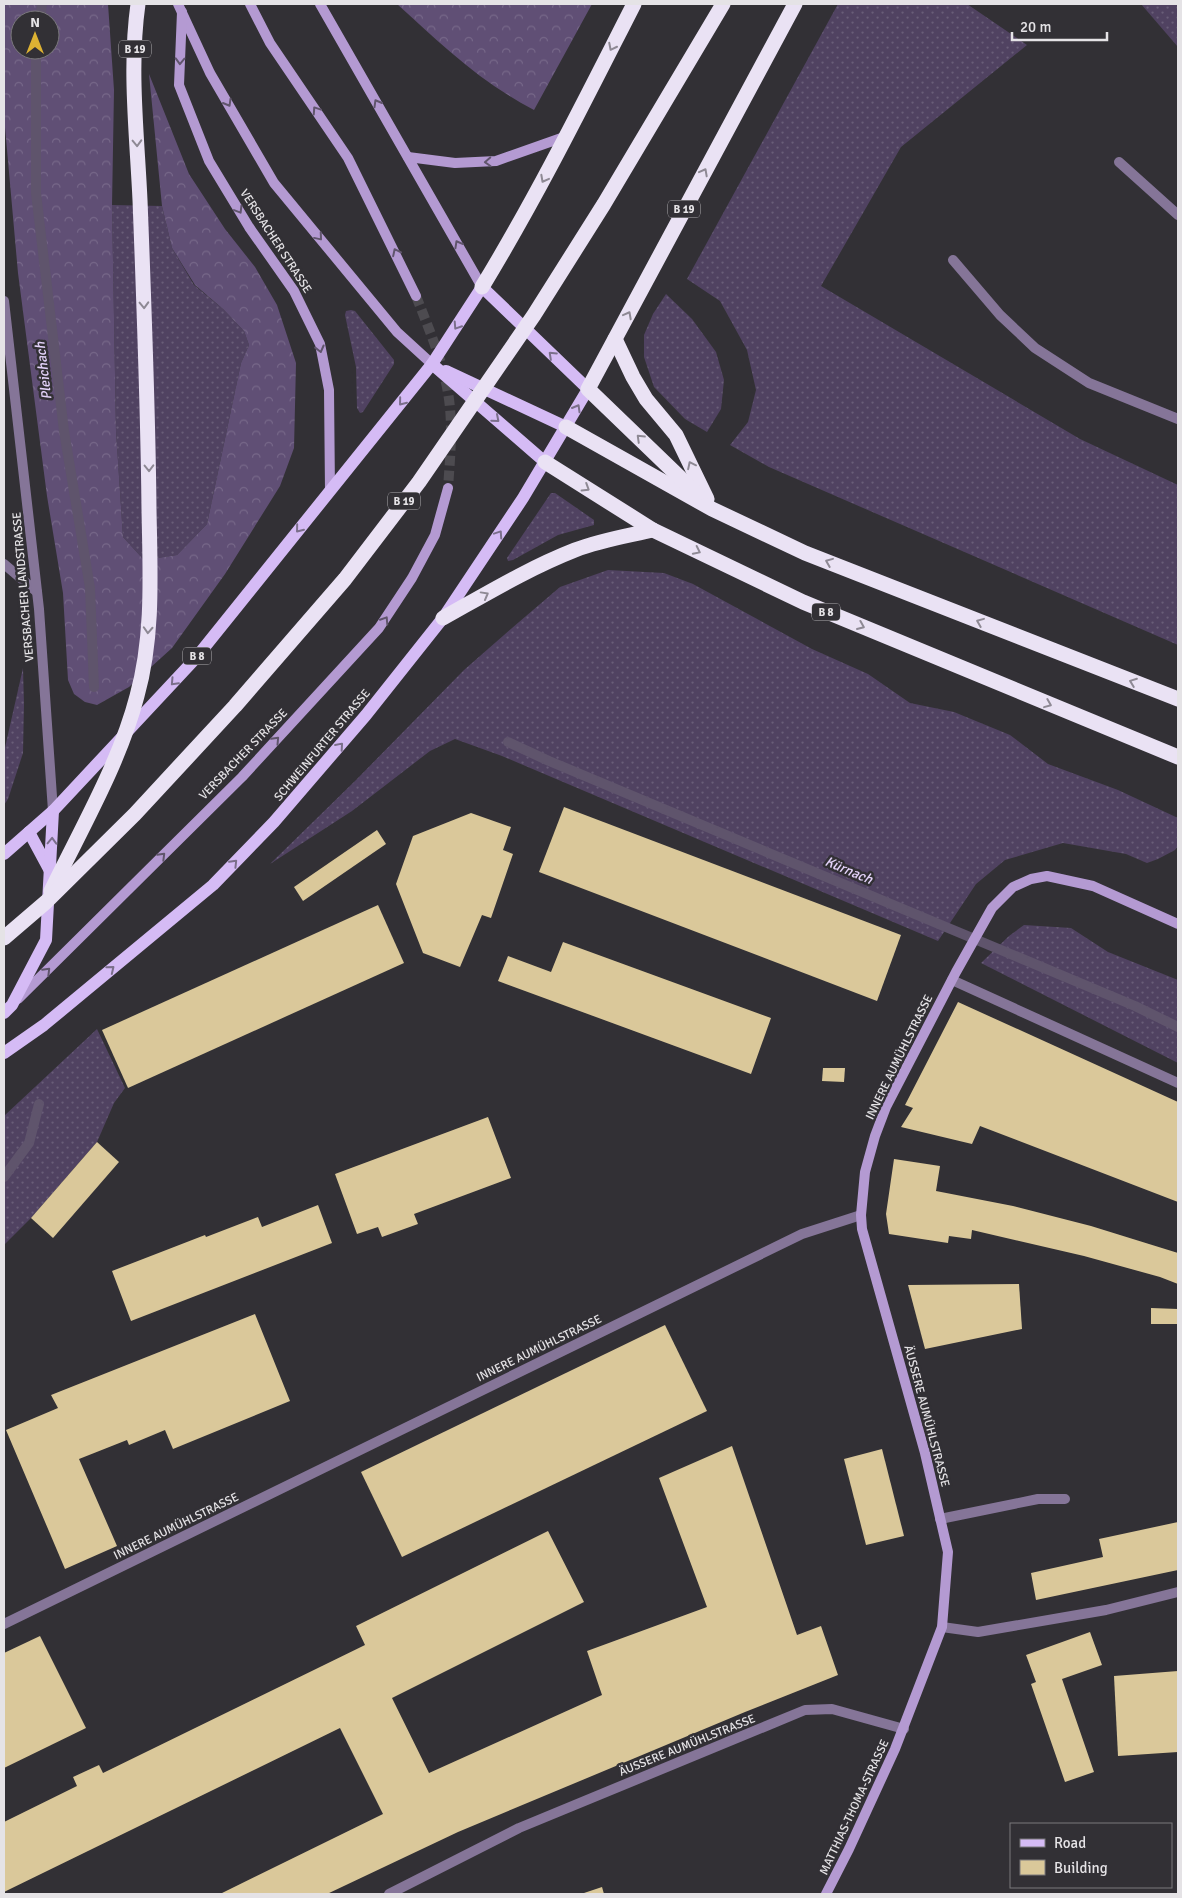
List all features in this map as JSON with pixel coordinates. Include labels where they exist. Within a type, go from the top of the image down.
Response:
[{"type":"highway","name":"B 19","points":[[46,902],[116,757],[138,695],[147,639],[150,581],[148,438],[135,94],[135,27],[138,4]]},
{"type":"highway","points":[[482,287],[518,228],[634,4]]},
{"type":"highway","name":"B 19","points":[[4,938],[46,902],[135,814],[236,706],[345,579],[407,497],[534,315],[604,204],[723,4]]},
{"type":"highway","name":"B 19","points":[[588,389],[795,4]]},
{"type":"highway","points":[[615,339],[646,399],[676,435],[712,509]]},
{"type":"highway","points":[[588,389],[712,509]]},
{"type":"highway","points":[[566,427],[712,509],[805,553],[1178,699]]},
{"type":"highway","name":"B 8","points":[[545,462],[653,530],[803,602],[1178,757]]},
{"type":"highway","points":[[443,618],[511,580],[575,550],[607,540],[653,530]]},
{"type":"main road","points":[[250,4],[270,43],[348,158],[416,296]]},
{"type":"main road","points":[[320,4],[482,287],[588,389]]},
{"type":"main road","name":"VERSBACHER STRASSE","points":[[180,8],[210,73],[274,183],[397,332],[432,364]]},
{"type":"main road","name":"VERSBACHER STRASSE","points":[[180,8],[179,85],[209,161],[249,227],[294,290],[320,344],[329,390],[330,491]]},
{"type":"main road","points":[[408,156],[455,163],[496,161],[567,136]]},
{"type":"main road","points":[[482,287],[432,364],[566,427]]},
{"type":"main road","name":"B 8","points":[[4,854],[53,811],[195,659],[432,364],[545,462]]},
{"type":"main road","name":"SCHWEINFURTER STRASSE","points":[[4,1053],[44,1024],[213,885],[274,822],[366,715],[443,618],[523,498],[588,389]]},
{"type":"main road","name":"VERSBACHER STRASSE","points":[[8,1009],[242,777],[379,628],[412,578],[435,535],[448,488]]},
{"type":"main road","points":[[8,1009],[46,940],[53,811]]},
{"type":"main road","points":[[28,832],[50,871]]},
{"type":"main road","name":"INNERE AUMÜHLSTRASSE","points":[[861,1215],[865,1172],[875,1136],[886,1107],[954,976],[992,908],[1014,887],[1031,879],[1047,876],[1093,886],[1178,924]]},
{"type":"main road","name":"ÄUSSERE AUMÜHLSTRASSE","points":[[861,1215],[862,1229],[925,1454],[948,1552],[942,1627],[904,1729]]},
{"type":"main road","name":"MATTHIAS-THOMA-STRASSE","points":[[826,1894],[849,1849],[904,1729]]},
{"type":"street","points":[[1119,162],[1178,215]]},
{"type":"street","points":[[953,260],[1000,315],[1035,348],[1089,383],[1178,419]]},
{"type":"street","name":"VERSBACHER LANDSTRASSE","points":[[4,301],[4,316],[37,592],[53,811]]},
{"type":"street","points":[[4,564],[37,592]]},
{"type":"street","points":[[954,976],[1178,1083]]},
{"type":"street","name":"INNERE AUMÜHLSTRASSE","points":[[4,1624],[802,1234],[861,1215]]},
{"type":"street","points":[[940,1519],[1038,1499],[1065,1499]]},
{"type":"street","points":[[942,1627],[978,1632],[1106,1610],[1178,1592]]},
{"type":"street","name":"ÄUSSERE AUMÜHLSTRASSE","points":[[389,1894],[519,1828],[805,1710],[832,1709],[904,1729]]},
{"type":"shaded area","points":[[838,4],[967,4],[1027,45],[901,147],[821,286],[1080,439],[1178,485],[1178,645],[769,467],[730,445],[748,422],[756,390],[747,350],[720,301],[687,279]]},
{"type":"shaded area","points":[[1141,4],[1178,4],[1178,47]]},
{"type":"shaded area","points":[[112,205],[162,206],[172,248],[194,285],[223,309],[244,331],[249,345],[241,363],[207,524],[177,555],[144,560],[123,537],[116,431]]},
{"type":"shaded area","points":[[666,294],[692,319],[716,352],[724,380],[721,409],[707,432],[685,419],[654,387],[644,357],[644,335],[653,314]]},
{"type":"shaded area","points":[[346,311],[355,311],[394,360],[394,364],[363,412],[360,413],[357,408],[356,367],[345,315]]},
{"type":"shaded area","points":[[551,493],[555,493],[594,520],[594,525],[558,535],[508,561],[507,558]]},
{"type":"shaded area","points":[[608,570],[664,573],[693,584],[812,649],[868,674],[910,703],[954,712],[1010,735],[1048,764],[1118,790],[1178,818],[1178,846],[1175,850],[1147,863],[1126,854],[1063,843],[1005,860],[976,884],[938,941],[502,756],[455,739],[430,751],[352,811],[270,864],[464,670],[519,622],[560,587]]},
{"type":"shaded area","points":[[23,668],[23,753],[8,799],[4,805],[4,752]]},
{"type":"shaded area","points":[[1024,925],[1071,928],[1108,952],[1178,980],[1178,1063],[981,963],[1009,936]]},
{"type":"shaded area","points":[[97,1029],[125,1088],[114,1103],[97,1142],[31,1218],[4,1245],[4,1116]]},
{"type":"green space","points":[[4,4],[108,4],[114,90],[112,205],[116,431],[123,537],[144,560],[177,555],[207,524],[241,363],[249,345],[244,331],[223,309],[195,285],[172,248],[162,206],[149,74],[189,174],[225,229],[255,267],[277,305],[296,363],[294,448],[280,486],[225,574],[172,648],[129,687],[97,705],[85,702],[74,694],[68,680],[63,593],[47,496],[18,273],[4,116]]},
{"type":"green space","points":[[397,4],[592,4],[534,110],[479,75],[445,48]]},
{"type":"building","points":[[564,807],[901,935],[877,1001],[539,872]]},
{"type":"building","points":[[471,813],[511,827],[503,850],[513,854],[491,918],[482,915],[460,967],[423,953],[396,884],[413,836]]},
{"type":"building","points":[[377,830],[386,844],[303,901],[294,887]]},
{"type":"building","points":[[378,905],[404,963],[128,1088],[102,1030]]},
{"type":"building","points":[[563,942],[771,1018],[751,1074],[498,981],[508,956],[551,972]]},
{"type":"building","points":[[958,1002],[1178,1102],[1178,1202],[980,1126],[972,1144],[901,1127],[913,1108],[905,1105]]},
{"type":"building","points":[[823,1068],[845,1068],[844,1082],[822,1081]]},
{"type":"building","points":[[488,1117],[511,1178],[414,1214],[418,1224],[382,1237],[378,1227],[357,1234],[335,1174]]},
{"type":"building","points":[[97,1142],[119,1162],[53,1238],[31,1218]]},
{"type":"building","points":[[894,1159],[940,1166],[936,1191],[1013,1206],[1091,1226],[1178,1253],[1178,1284],[1160,1277],[1084,1256],[972,1230],[971,1239],[949,1236],[948,1243],[889,1234],[886,1214]]},
{"type":"building","points":[[318,1205],[332,1243],[131,1321],[112,1271],[205,1235],[206,1237],[258,1217],[262,1227]]},
{"type":"building","points":[[1019,1284],[1022,1329],[925,1349],[908,1285]]},
{"type":"building","points":[[1151,1308],[1178,1309],[1178,1324],[1151,1324]]},
{"type":"building","points":[[255,1314],[290,1401],[173,1449],[165,1430],[129,1445],[127,1440],[79,1459],[117,1546],[65,1569],[6,1430],[58,1408],[51,1395]]},
{"type":"building","points":[[665,1325],[707,1411],[402,1557],[361,1472]]},
{"type":"building","points":[[732,1446],[797,1635],[821,1626],[838,1675],[458,1832],[327,1894],[220,1894],[383,1814],[340,1728],[4,1892],[4,1822],[77,1786],[73,1777],[99,1765],[103,1773],[365,1645],[356,1626],[548,1531],[584,1602],[392,1698],[429,1773],[602,1695],[587,1651],[707,1607],[659,1478]]},
{"type":"building","points":[[882,1449],[904,1536],[866,1545],[844,1459]]},
{"type":"building","points":[[1178,1522],[1178,1570],[1036,1600],[1031,1573],[1103,1557],[1099,1539]]},
{"type":"building","points":[[1090,1632],[1102,1665],[1062,1679],[1094,1772],[1065,1782],[1031,1684],[1036,1682],[1026,1655]]},
{"type":"building","points":[[40,1636],[86,1728],[4,1768],[4,1653]]},
{"type":"building","points":[[1178,1671],[1178,1752],[1118,1756],[1114,1676]]},
{"type":"building","points":[[602,1887],[604,1894],[581,1894]]},
{"type":"waterway","name":"Pleichach","points":[[41,10],[42,4]]},
{"type":"waterway","name":"Pleichach","points":[[36,60],[36,193],[64,431],[90,588],[94,687]]},
{"type":"waterway","name":"Kürnach","points":[[508,742],[549,761],[1135,1006],[1178,1027]]},
{"type":"waterway","name":"Pleichach","points":[[4,1177],[29,1143],[39,1104]]},
{"type":"tunnel","points":[[416,296],[440,360],[447,386],[451,433],[448,488]]}]
